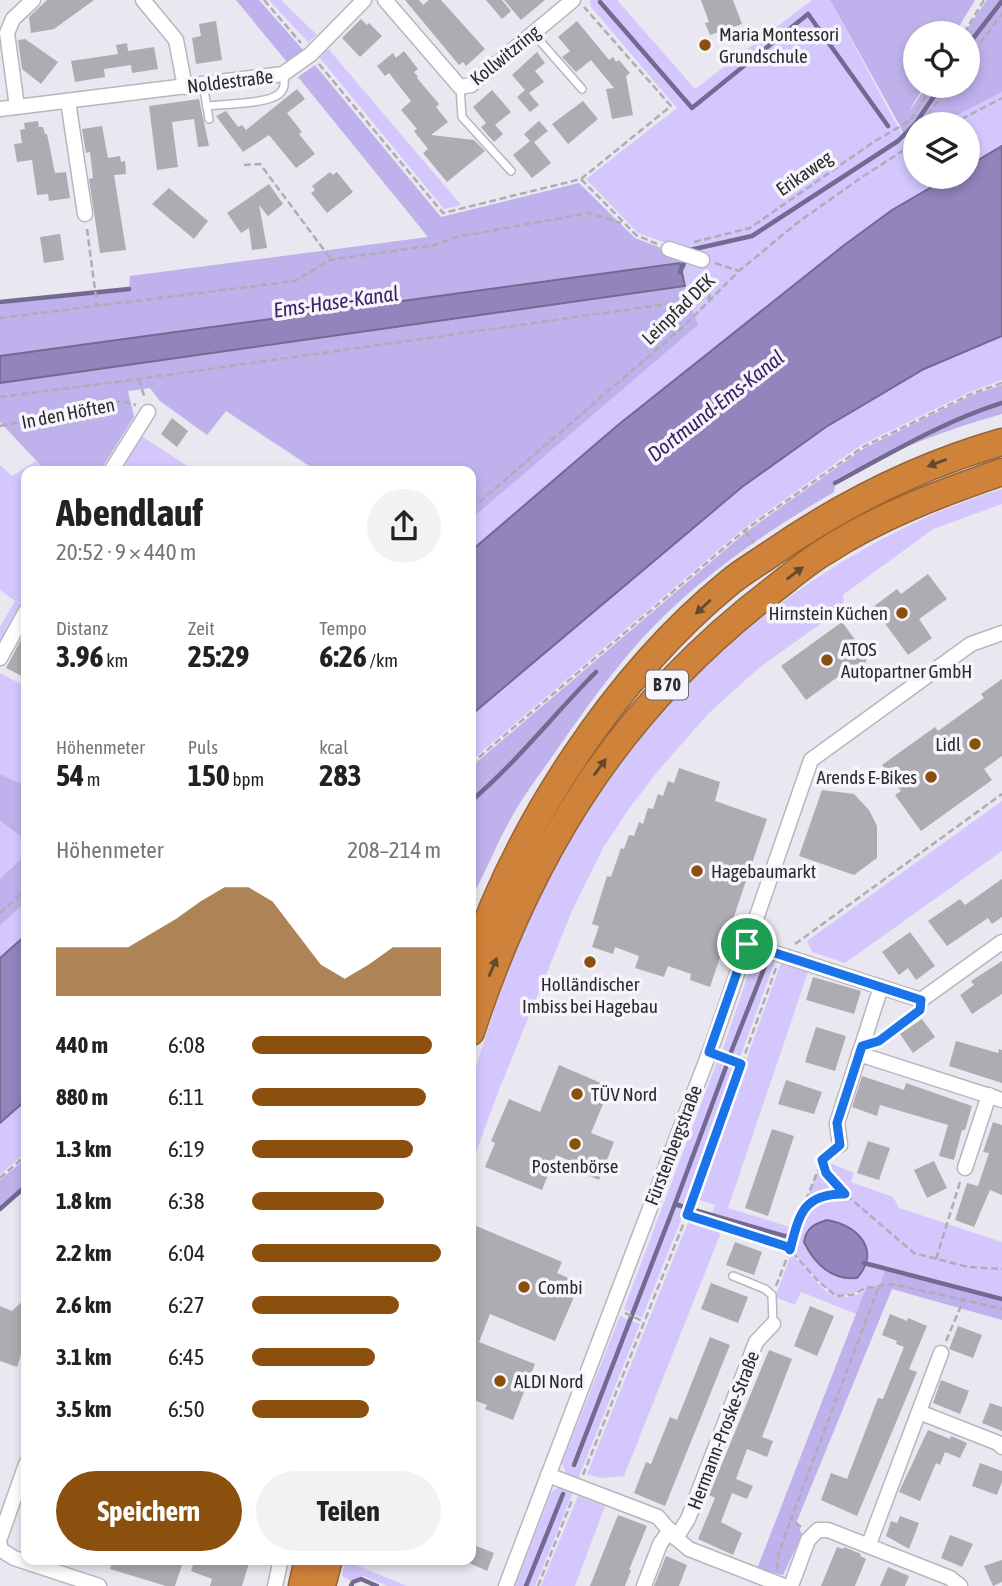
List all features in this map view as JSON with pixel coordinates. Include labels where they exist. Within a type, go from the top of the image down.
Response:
[{"type":"highway","name":"B 70","points":[[476,953],[524,842],[559,780],[612,705],[668,639],[730,582],[808,528],[877,490],[935,463],[1002,442]]},
{"type":"highway","name":"B 70","points":[[476,1017],[523,897],[564,823],[596,772],[632,724],[683,668],[748,609],[824,552],[883,519],[948,490],[1002,472]]},
{"type":"highway","points":[[476,920],[527,818],[559,780]]},
{"type":"highway","points":[[287,1586],[292,1565]]},
{"type":"highway","points":[[302,1586],[307,1565]]},
{"type":"highway","points":[[322,1586],[327,1565]]},
{"type":"street","points":[[17,107],[7,33],[13,19],[33,0]]},
{"type":"street","points":[[143,0],[176,40],[185,87]]},
{"type":"street","name":"Noldestraße","points":[[0,109],[283,74],[311,54],[364,0]]},
{"type":"street","name":"Kollwitzring","points":[[384,0],[460,87],[471,85],[533,32],[577,2]]},
{"type":"street","points":[[68,101],[85,214]]},
{"type":"street","points":[[669,249],[702,260]]},
{"type":"street","name":"In den Höften","points":[[114,466],[148,412]]},
{"type":"street","points":[[0,658],[21,620]]},
{"type":"street","name":"Fürstenbergstraße","points":[[506,1586],[709,1052],[811,760],[971,644],[1002,633]]},
{"type":"street","points":[[747,944],[921,1000],[1002,942]]},
{"type":"street","points":[[840,1145],[837,1123],[881,987]]},
{"type":"street","points":[[860,1050],[995,1098],[965,1168]]},
{"type":"street","name":"Hermann-Proske-Straße","points":[[644,1586],[660,1544],[688,1519],[757,1342],[773,1324]]},
{"type":"street","points":[[869,1544],[941,1353]]},
{"type":"street","points":[[919,1412],[998,1443],[1002,1447]]},
{"type":"street","name":"Hermann-Proske-Straße","points":[[548,1475],[659,1517],[689,1549],[755,1581],[779,1584]]},
{"type":"street","points":[[0,1538],[21,1478]]},
{"type":"street","points":[[790,1586],[808,1540],[818,1530],[828,1530],[950,1578],[960,1586]]},
{"type":"street","points":[[2,1553],[21,1559]]},
{"type":"street","points":[[37,1565],[99,1586]]},
{"type":"street","points":[[275,1586],[280,1565]]},
{"type":"lane","points":[[533,32],[582,89]]},
{"type":"lane","points":[[207,106],[270,99],[284,86],[283,74]]},
{"type":"lane","points":[[203,84],[209,119]]},
{"type":"lane","points":[[460,87],[462,117],[511,171]]},
{"type":"lane","points":[[733,1276],[765,1289],[772,1295],[773,1324]]},
{"type":"path","points":[[264,0],[443,213],[581,179],[671,106],[587,9],[577,2]]},
{"type":"path","points":[[971,21],[984,0]]},
{"type":"path","points":[[980,44],[1002,14]]},
{"type":"path","name":"Erikaweg","points":[[669,249],[750,228],[872,143],[911,120],[925,98]]},
{"type":"path","points":[[975,112],[1002,98]]},
{"type":"path","name":"Leinpfad DEK","points":[[476,505],[685,325],[738,271],[797,223],[902,150]]},
{"type":"path","points":[[244,165],[260,164],[330,260]]},
{"type":"path","points":[[581,179],[636,235],[669,249]]},
{"type":"path","points":[[0,318],[295,281],[330,260],[435,245],[457,237],[589,213],[625,224]]},
{"type":"path","points":[[85,214],[97,305]]},
{"type":"path","points":[[0,397],[710,298],[702,260],[738,271]]},
{"type":"path","points":[[139,379],[148,412]]},
{"type":"path","points":[[476,760],[744,530],[863,447],[971,394],[1002,383]]},
{"type":"path","name":"In den Höften","points":[[0,426],[121,401],[135,404],[148,412]]},
{"type":"path","points":[[744,530],[757,545]]},
{"type":"path","points":[[538,1586],[687,1215],[781,955],[1002,794]]},
{"type":"path","points":[[0,913],[21,895]]},
{"type":"path","points":[[860,1050],[879,1041],[920,1010],[921,1000]]},
{"type":"path","points":[[709,1052],[741,1064]]},
{"type":"path","points":[[772,1295],[822,1160],[840,1145]]},
{"type":"path","points":[[0,1178],[21,1159]]},
{"type":"path","points":[[822,1160],[826,1173],[845,1194],[914,1253],[968,1267],[1002,1269]]},
{"type":"path","points":[[936,1259],[965,1168]]},
{"type":"path","points":[[801,1213],[819,1196],[845,1194]]},
{"type":"path","points":[[687,1215],[788,1247],[819,1282],[836,1296],[852,1295],[866,1288],[894,1284],[1002,1309]]},
{"type":"path","points":[[779,1584],[779,1552],[879,1286]]},
{"type":"path","points":[[941,1353],[964,1299]]},
{"type":"path","points":[[623,1313],[643,1321]]},
{"type":"path","points":[[791,1519],[812,1536]]},
{"type":"shaded area","points":[[236,0],[259,0],[304,51],[287,62]]},
{"type":"shaded area","points":[[269,0],[281,0],[317,35],[308,42]]},
{"type":"shaded area","points":[[590,0],[617,0],[695,89],[812,0],[830,0],[903,136],[903,189],[928,189],[892,210],[843,246],[618,425],[476,547],[476,515],[698,325],[680,263],[666,243],[638,233],[586,179],[677,108],[591,7]]},
{"type":"shaded area","points":[[830,0],[975,0],[962,21],[903,21],[903,98],[917,98],[909,112],[903,112],[903,134]]},
{"type":"shaded area","points":[[987,0],[1002,0],[1002,92],[963,112],[909,112],[919,98],[980,98],[980,21],[972,21]]},
{"type":"shaded area","points":[[325,45],[461,205],[444,209],[320,58]]},
{"type":"shaded area","points":[[315,65],[441,217],[579,183],[635,238],[672,252],[680,263],[0,357],[0,304],[129,289],[130,276],[428,237],[298,77]]},
{"type":"shaded area","points":[[1002,92],[1002,146],[980,159],[980,112],[963,112]]},
{"type":"shaded area","points":[[685,286],[698,325],[476,515],[476,466],[309,466],[226,411],[207,435],[160,401],[150,388],[128,391],[134,417],[103,466],[41,466],[0,422],[0,383]]},
{"type":"shaded area","points":[[1002,336],[1002,380],[970,392],[861,445],[743,529],[476,757],[476,711],[742,487],[826,427],[924,369]]},
{"type":"shaded area","points":[[1002,385],[1002,414],[917,442],[836,479],[834,492],[777,527],[722,566],[671,609],[626,657],[531,786],[509,822],[476,889],[476,763],[746,532],[863,449],[972,395]]},
{"type":"shaded area","points":[[140,435],[187,466],[121,466]]},
{"type":"shaded area","points":[[36,461],[41,466],[28,466]]},
{"type":"shaded area","points":[[0,465],[12,476],[21,470],[21,610],[0,647],[0,627],[15,601],[0,590]]},
{"type":"shaded area","points":[[1002,489],[1002,504],[933,529],[843,595],[844,607],[760,667],[709,713],[628,810],[603,848],[572,911],[476,1152],[476,1068],[508,971],[535,907],[568,845],[626,757],[683,690],[721,652],[763,617],[854,555],[903,528],[952,506]]},
{"type":"shaded area","points":[[0,673],[21,684],[21,784],[0,774]]},
{"type":"shaded area","points":[[0,774],[21,784],[21,836],[0,821]]},
{"type":"shaded area","points":[[1002,801],[1002,851],[845,963],[812,952],[807,941]]},
{"type":"shaded area","points":[[0,821],[21,836],[21,859],[0,879]]},
{"type":"shaded area","points":[[21,859],[21,906],[0,925],[0,879]]},
{"type":"shaded area","points":[[21,906],[21,939],[0,958],[0,925]]},
{"type":"shaded area","points":[[765,957],[775,961],[739,1060],[721,1054],[752,964]]},
{"type":"shaded area","points":[[781,963],[808,972],[728,1208],[793,1228],[788,1244],[710,1219],[715,1205],[696,1199]]},
{"type":"shaded area","points":[[718,1059],[736,1066],[688,1202],[642,1318],[624,1309]]},
{"type":"shaded area","points":[[21,1104],[21,1156],[0,1175],[0,1123]]},
{"type":"shaded area","points":[[822,1160],[854,1173],[851,1182],[893,1197],[899,1208],[1002,1242],[1002,1299],[886,1269],[879,1286],[836,1296],[819,1282],[790,1250]]},
{"type":"shaded area","points":[[21,1162],[21,1190],[0,1209],[0,1180]]},
{"type":"shaded area","points":[[689,1220],[722,1230],[624,1476],[601,1478],[587,1474]]},
{"type":"shaded area","points":[[791,1255],[831,1294],[840,1297],[865,1291],[856,1314],[801,1292],[795,1305],[775,1297]]},
{"type":"shaded area","points":[[886,1269],[1002,1299],[1002,1320],[892,1289],[797,1521],[802,1535],[783,1575],[757,1569],[866,1288],[879,1286]]},
{"type":"shaded area","points":[[620,1316],[640,1324],[578,1479],[567,1475],[562,1463]]},
{"type":"shaded area","points":[[559,1486],[574,1490],[535,1586],[515,1586],[551,1493]]},
{"type":"shaded area","points":[[578,1496],[605,1506],[575,1586],[541,1586]]},
{"type":"shaded area","points":[[344,1565],[356,1565],[407,1586],[388,1586],[363,1576],[351,1581],[342,1576]]},
{"type":"water","name":"Dortmund-Ems-Kanal","points":[[1002,146],[1002,336],[924,369],[826,427],[742,487],[476,711],[476,547],[618,425],[892,210],[928,189],[980,189],[980,159]]},
{"type":"water","points":[[680,263],[685,286],[0,383],[0,356]]},
{"type":"water","points":[[21,939],[21,1104],[0,1123],[0,958]]},
{"type":"water","points":[[827,1220],[848,1227],[863,1240],[867,1258],[857,1278],[840,1277],[825,1269],[813,1257],[804,1242],[811,1227]]},
{"type":"building","points":[[47,0],[94,0],[54,29],[31,33],[29,17]]},
{"type":"building","points":[[405,0],[419,0],[423,5],[429,0],[441,0],[485,49],[466,66],[463,62],[459,65]]},
{"type":"building","points":[[486,0],[502,0],[511,11],[502,19]]},
{"type":"building","points":[[504,0],[545,0],[521,20]]},
{"type":"building","points":[[701,0],[733,0],[742,24],[710,35],[705,23],[709,22]]},
{"type":"building","points":[[361,19],[382,36],[360,57],[342,38]]},
{"type":"building","points":[[216,21],[222,60],[196,64],[192,38],[201,36],[199,24]]},
{"type":"building","points":[[577,21],[609,60],[613,57],[616,62],[619,60],[630,73],[626,76],[633,115],[612,119],[606,89],[614,88],[591,60],[576,72],[562,57],[570,51],[558,37]]},
{"type":"building","points":[[25,39],[58,62],[41,84],[22,69],[18,40]]},
{"type":"building","points":[[127,43],[128,51],[154,47],[158,69],[132,73],[131,65],[104,69],[105,77],[75,82],[71,61],[118,54],[116,45]]},
{"type":"building","points":[[404,51],[418,69],[414,72],[417,78],[439,104],[436,107],[448,122],[431,135],[474,140],[485,151],[447,182],[423,153],[428,149],[414,131],[417,129],[401,110],[411,101],[389,73],[385,76],[377,66],[393,53],[396,58]]},
{"type":"building","points":[[537,52],[545,63],[535,71],[544,82],[529,93],[539,105],[530,112],[517,97],[525,90],[512,75]]},
{"type":"building","points":[[297,89],[305,99],[287,113],[315,154],[296,168],[269,135],[243,152],[216,116],[226,111],[238,127],[242,125],[246,130]]},
{"type":"building","points":[[492,90],[511,112],[495,125],[503,134],[494,142],[481,127],[486,123],[473,107]]},
{"type":"building","points":[[199,99],[209,146],[198,147],[194,119],[172,122],[178,167],[157,170],[149,106]]},
{"type":"building","points":[[583,101],[598,119],[568,144],[552,124]]},
{"type":"building","points":[[38,121],[39,127],[43,127],[47,134],[55,173],[66,172],[70,198],[49,201],[48,194],[37,195],[32,160],[17,162],[14,144],[22,143],[20,130],[25,129],[24,123]]},
{"type":"building","points":[[539,121],[548,131],[534,142],[551,163],[532,178],[513,155],[530,141],[524,134]]},
{"type":"building","points":[[102,126],[108,158],[120,156],[121,162],[125,161],[126,174],[114,175],[126,250],[100,253],[89,179],[93,178],[90,152],[86,153],[82,129]]},
{"type":"building","points":[[330,172],[333,175],[337,172],[353,192],[327,213],[311,193],[315,190],[312,186]]},
{"type":"building","points":[[269,184],[283,204],[268,216],[259,205],[267,248],[252,250],[249,228],[241,233],[227,213]]},
{"type":"building","points":[[169,188],[208,221],[194,239],[152,204]]},
{"type":"building","points":[[60,234],[64,260],[44,263],[40,237]]},
{"type":"building","points":[[172,418],[188,431],[177,447],[161,434]]},
{"type":"building","name":"Hirnstein Küchen","points":[[928,574],[947,599],[919,619],[932,638],[908,655],[873,607],[897,589],[901,594]]},
{"type":"building","name":"ATOS Autopartner GmbH","points":[[842,622],[867,656],[865,665],[854,672],[846,671],[806,700],[781,666]]},
{"type":"building","points":[[21,640],[21,676],[6,668]]},
{"type":"building","points":[[1002,679],[1002,756],[984,769],[992,780],[921,831],[895,795],[901,791],[882,765],[935,727],[938,731],[984,698],[981,694]]},
{"type":"building","name":"Hagebaumarkt","points":[[679,768],[720,782],[715,801],[767,819],[710,987],[690,980],[691,974],[668,966],[664,977],[635,968],[639,956],[615,947],[613,954],[592,947],[599,926],[592,924],[607,876],[611,877],[621,848],[624,849],[629,835],[634,836],[639,822],[643,824],[648,808],[653,809],[658,794],[663,796],[668,781],[674,783]]},
{"type":"building","points":[[822,790],[854,794],[869,810],[877,826],[877,858],[854,875],[799,856]]},
{"type":"building","points":[[1002,879],[1002,917],[992,924],[988,918],[947,946],[928,921],[960,899],[965,905]]},
{"type":"building","points":[[910,932],[935,966],[916,980],[908,968],[899,975],[882,952]]},
{"type":"building","points":[[1002,961],[1002,994],[972,1014],[960,995],[974,985],[971,981]]},
{"type":"building","points":[[813,977],[861,991],[854,1014],[806,1000]]},
{"type":"building","points":[[922,1019],[935,1037],[913,1053],[900,1034]]},
{"type":"building","points":[[816,1027],[846,1036],[835,1071],[805,1062]]},
{"type":"building","points":[[956,1041],[998,1053],[999,1049],[1002,1050],[1002,1083],[949,1066]]},
{"type":"building","points":[[559,1065],[610,1087],[591,1133],[614,1142],[599,1180],[577,1171],[579,1165],[556,1155],[542,1190],[485,1167],[495,1143],[491,1141],[509,1099],[540,1112]]},
{"type":"building","points":[[862,1076],[904,1090],[906,1083],[972,1106],[954,1160],[939,1156],[948,1125],[880,1105],[877,1116],[852,1107]]},
{"type":"building","points":[[786,1080],[822,1092],[814,1114],[778,1104]]},
{"type":"building","points":[[993,1122],[1002,1125],[1002,1195],[990,1190],[974,1227],[955,1220],[967,1183],[978,1186],[989,1153],[983,1152]]},
{"type":"building","points":[[772,1129],[794,1136],[768,1216],[745,1208]]},
{"type":"building","points":[[868,1141],[890,1148],[879,1180],[857,1173]]},
{"type":"building","points":[[934,1161],[947,1188],[927,1198],[914,1170]]},
{"type":"building","name":"Combi","points":[[476,1226],[562,1262],[557,1273],[580,1283],[555,1341],[490,1314],[479,1342],[535,1364],[513,1420],[485,1409],[487,1405],[476,1401]]},
{"type":"building","points":[[735,1242],[762,1252],[754,1275],[726,1265]]},
{"type":"building","points":[[711,1283],[748,1297],[738,1323],[701,1309]]},
{"type":"building","points":[[21,1303],[21,1355],[17,1367],[0,1361],[0,1306],[12,1311]]},
{"type":"building","points":[[810,1306],[834,1316],[817,1356],[794,1346]]},
{"type":"building","points":[[890,1314],[927,1326],[909,1369],[917,1372],[857,1516],[821,1500],[831,1473],[847,1479],[878,1398],[883,1399],[904,1347],[882,1335]]},
{"type":"building","points":[[958,1326],[982,1335],[973,1358],[949,1349]]},
{"type":"building","points":[[710,1337],[730,1345],[665,1506],[634,1493],[646,1462],[651,1464],[670,1417],[677,1420]]},
{"type":"building","points":[[769,1350],[792,1359],[762,1437],[773,1441],[767,1457],[747,1449],[736,1479],[753,1486],[747,1499],[732,1493],[721,1522],[742,1533],[733,1555],[698,1539],[715,1498],[709,1495]]},
{"type":"building","points":[[941,1380],[969,1391],[960,1414],[933,1403]]},
{"type":"building","points":[[990,1403],[1002,1407],[1002,1431],[982,1423]]},
{"type":"building","points":[[928,1430],[967,1443],[960,1458],[945,1452],[940,1465],[936,1463],[920,1501],[899,1492]]},
{"type":"building","points":[[980,1463],[1002,1471],[1002,1482],[997,1495],[972,1486]]},
{"type":"building","points":[[618,1515],[647,1526],[625,1586],[590,1586]]},
{"type":"building","points":[[900,1516],[919,1523],[909,1549],[886,1536],[891,1521],[897,1523]]},
{"type":"building","points":[[950,1535],[973,1544],[962,1567],[941,1558]]},
{"type":"building","points":[[476,1546],[494,1553],[487,1571],[474,1565],[476,1565]]},
{"type":"building","points":[[837,1547],[861,1554],[860,1556],[866,1559],[855,1586],[821,1586]]},
{"type":"building","points":[[666,1556],[687,1565],[679,1586],[654,1586]]},
{"type":"building","points":[[1002,1560],[1002,1582],[993,1586],[984,1566]]},
{"type":"building","points":[[111,1565],[182,1565],[175,1586],[166,1586],[110,1569]]},
{"type":"building","points":[[193,1565],[248,1565],[242,1586],[210,1586],[212,1579],[191,1571]]},
{"type":"building","points":[[888,1567],[909,1576],[905,1586],[880,1586]]},
{"type":"waterway","points":[[980,29],[1002,1]]},
{"type":"waterway","points":[[600,2],[692,108],[808,14],[888,126]]},
{"type":"waterway","points":[[923,112],[933,98]]},
{"type":"waterway","points":[[680,272],[690,250],[752,236],[903,136]]},
{"type":"waterway","points":[[0,302],[129,289]]},
{"type":"waterway","points":[[835,483],[938,429],[1002,403]]},
{"type":"waterway","points":[[476,796],[596,672]]},
{"type":"waterway","points":[[731,1052],[769,956]]},
{"type":"waterway","points":[[675,1204],[726,1067]]},
{"type":"waterway","points":[[0,1209],[21,1190]]},
{"type":"waterway","points":[[574,1465],[675,1204],[684,1207]]},
{"type":"waterway","points":[[694,1210],[788,1237]]},
{"type":"waterway","points":[[864,1263],[1002,1299]]},
{"type":"waterway","points":[[526,1586],[563,1494]]},
{"type":"waterway","points":[[351,1586],[353,1582],[361,1579],[377,1586]]},
{"type":"place","name":"Maria Montessori Grundschule","points":[[705,45]]},
{"type":"place","name":"Hirnstein Küchen","points":[[902,613]]},
{"type":"place","name":"ATOS Autopartner GmbH","points":[[827,660]]},
{"type":"place","name":"Lidl","points":[[975,744]]},
{"type":"place","name":"Arends E-Bikes","points":[[931,777]]},
{"type":"place","name":"Hagebaumarkt","points":[[697,871]]},
{"type":"place","name":"Holländischer Imbiss bei Hagebau","points":[[590,962]]},
{"type":"place","name":"TÜV Nord","points":[[577,1094]]},
{"type":"place","name":"Postenbörse","points":[[575,1144]]},
{"type":"place","name":"Combi","points":[[524,1287]]},
{"type":"place","name":"ALDI Nord","points":[[500,1381]]},
{"type":"route","points":[[747,944],[921,1000],[920,1010],[879,1041],[862,1046],[837,1123],[840,1145],[822,1158],[826,1173],[845,1194],[819,1196],[811,1202],[801,1213],[790,1250],[788,1247],[687,1215],[741,1064],[709,1052],[747,944]]},
{"type":"water label","name":"Ems-Hase-Kanal","points":[[336,302]]}]
